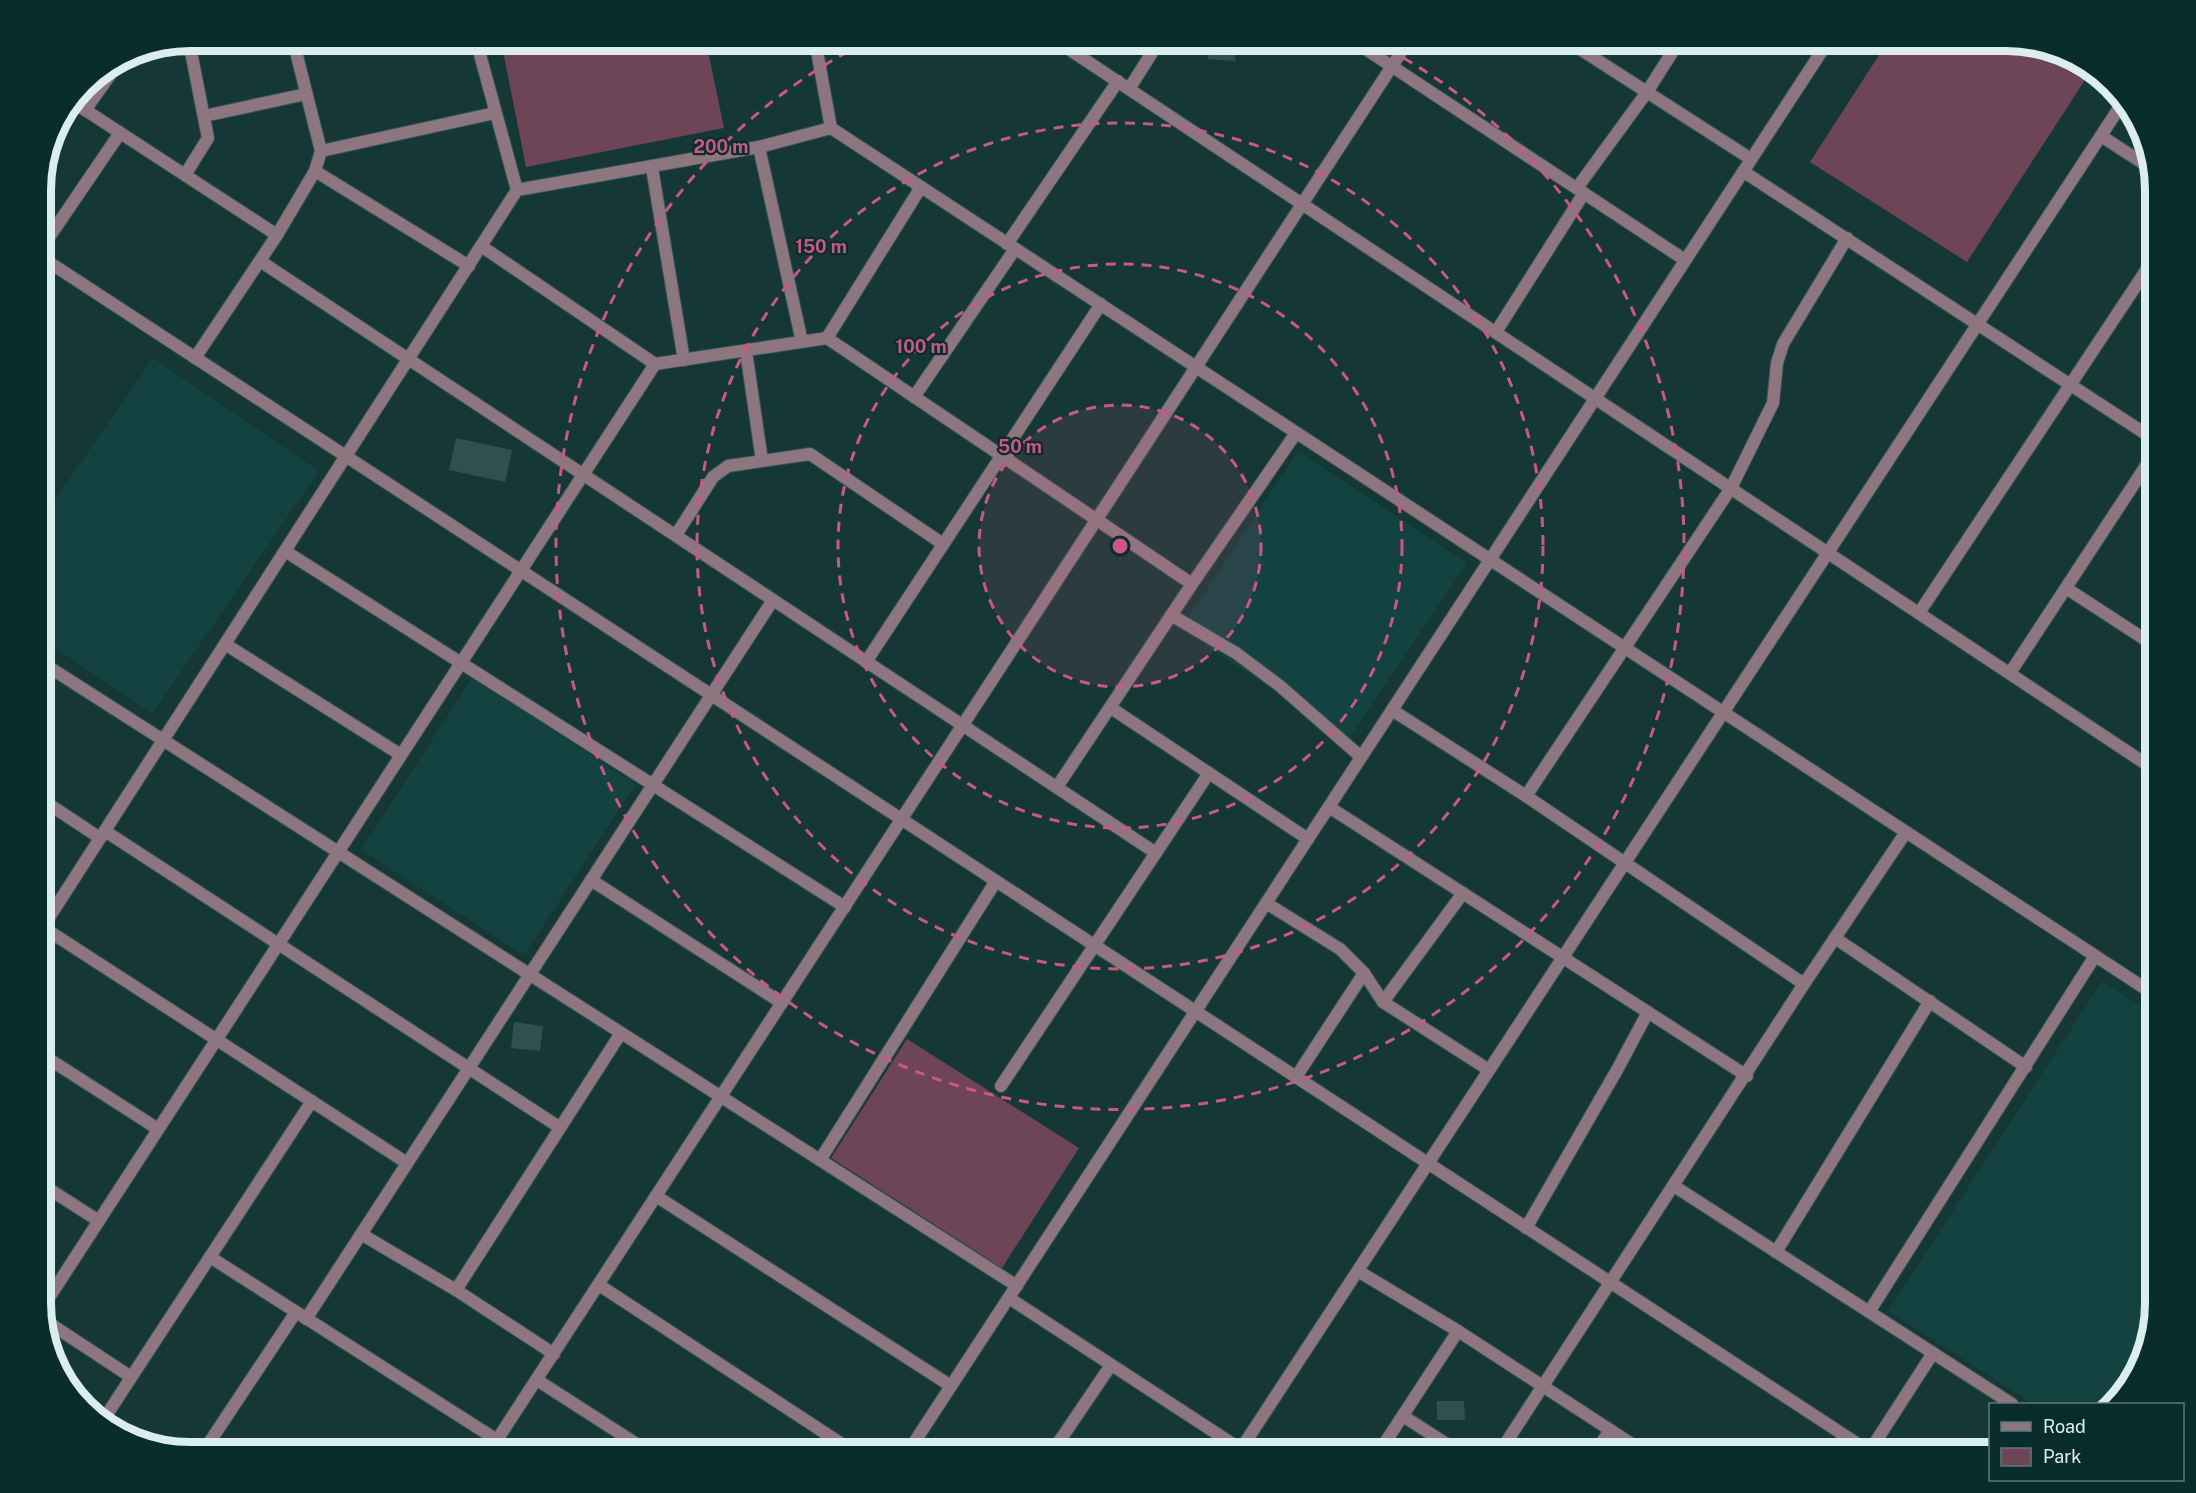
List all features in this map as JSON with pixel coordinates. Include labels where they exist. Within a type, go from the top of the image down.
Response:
[{"type":"street","points":[[185,175],[208,138],[189,51]]},
{"type":"street","points":[[195,358],[277,235],[315,171],[321,151],[295,51]]},
{"type":"street","points":[[479,51],[517,190]]},
{"type":"street","points":[[817,51],[831,128],[2145,988]]},
{"type":"street","points":[[1072,51],[2145,763]]},
{"type":"street","points":[[1129,88],[1153,51]]},
{"type":"street","points":[[1368,51],[1685,260]]},
{"type":"street","points":[[497,1440],[1402,51]]},
{"type":"street","points":[[1583,51],[1751,159]]},
{"type":"street","points":[[1496,332],[1580,191],[1673,51]]},
{"type":"street","points":[[915,1442],[1822,51]]},
{"type":"street","points":[[85,110],[108,78]]},
{"type":"street","points":[[914,397],[1118,81]]},
{"type":"street","points":[[204,116],[306,94]]},
{"type":"street","points":[[79,106],[277,235]]},
{"type":"street","points":[[1248,1442],[1358,1270],[2118,109]]},
{"type":"street","points":[[321,151],[495,113]]},
{"type":"street","points":[[51,913],[517,190],[652,168],[759,147],[831,128]]},
{"type":"street","points":[[51,234],[120,133]]},
{"type":"street","points":[[2101,136],[2142,162]]},
{"type":"street","points":[[759,147],[802,342]]},
{"type":"street","points":[[652,168],[684,360]]},
{"type":"street","points":[[315,171],[469,266]]},
{"type":"street","points":[[1744,172],[2145,433]]},
{"type":"street","points":[[827,339],[921,187]]},
{"type":"street","points":[[1526,796],[1731,488],[1773,403],[1777,363],[1783,344],[1846,238]]},
{"type":"street","points":[[481,246],[655,364],[827,339],[1192,584]]},
{"type":"street","points":[[260,261],[1156,853]]},
{"type":"street","points":[[51,264],[1855,1442]]},
{"type":"street","points":[[1919,613],[2145,273]]},
{"type":"street","points":[[866,662],[1101,304]]},
{"type":"street","points":[[746,351],[762,461]]},
{"type":"street","points":[[51,1295],[655,364]]},
{"type":"street","points":[[1057,788],[1171,615],[1296,433]]},
{"type":"street","points":[[676,536],[713,477],[728,466],[810,454],[944,544]]},
{"type":"street","points":[[2010,673],[2145,469]]},
{"type":"street","points":[[285,551],[845,907]]},
{"type":"street","points":[[2066,588],[2145,639]]},
{"type":"street","points":[[210,1442],[361,1234],[773,600]]},
{"type":"street","points":[[1171,615],[1245,659],[1280,686],[1361,757]]},
{"type":"street","points":[[225,644],[401,755]]},
{"type":"street","points":[[51,669],[1017,1286]]},
{"type":"street","points":[[1111,708],[1308,839]]},
{"type":"street","points":[[1392,710],[1526,796],[1804,984]]},
{"type":"street","points":[[1001,1086],[1209,773]]},
{"type":"street","points":[[51,805],[278,945],[559,1127]]},
{"type":"street","points":[[1329,807],[1747,1076]]},
{"type":"street","points":[[1507,1442],[1747,1076],[1804,984],[1906,832]]},
{"type":"street","points":[[591,880],[782,1003]]},
{"type":"street","points":[[820,1160],[996,881]]},
{"type":"street","points":[[1383,1002],[1463,893]]},
{"type":"street","points":[[1266,903],[1340,949],[1364,973],[1383,1002],[1489,1070]]},
{"type":"street","points":[[51,934],[407,1163]]},
{"type":"street","points":[[1835,938],[2026,1067]]},
{"type":"street","points":[[1869,1312],[2095,956]]},
{"type":"street","points":[[1296,1077],[1364,973]]},
{"type":"street","points":[[1776,1252],[1930,1001]]},
{"type":"street","points":[[1526,1228],[1648,1012]]},
{"type":"street","points":[[456,1290],[621,1033]]},
{"type":"street","points":[[51,1060],[158,1129]]},
{"type":"street","points":[[107,1414],[312,1101]]},
{"type":"street","points":[[1674,1186],[2010,1403]]},
{"type":"street","points":[[51,1190],[99,1221]]},
{"type":"street","points":[[656,1196],[951,1386]]},
{"type":"street","points":[[361,1234],[456,1290],[554,1354]]},
{"type":"street","points":[[210,1257],[500,1442]]},
{"type":"street","points":[[1358,1270],[1458,1331],[1629,1442]]},
{"type":"street","points":[[599,1285],[839,1442]]},
{"type":"street","points":[[1009,1298],[1227,1442]]},
{"type":"street","points":[[53,1326],[131,1377]]},
{"type":"street","points":[[1386,1442],[1458,1331]]},
{"type":"street","points":[[1876,1442],[1933,1353]]},
{"type":"street","points":[[1059,1442],[1111,1365]]},
{"type":"street","points":[[537,1380],[633,1442]]},
{"type":"street","points":[[1403,1416],[1443,1442]]},
{"type":"street","points":[[1602,1442],[1610,1430]]},
{"type":"shaded area","points":[[153,358],[319,471],[152,714],[51,645],[51,506]]},
{"type":"shaded area","points":[[1298,451],[1467,563],[1349,739],[1181,629]]},
{"type":"shaded area","points":[[472,678],[636,784],[524,955],[361,850]]},
{"type":"shaded area","points":[[2102,981],[2145,1009],[2144,1321],[2138,1348],[2131,1364],[2110,1395],[2102,1403],[2031,1403],[1888,1311]]},
{"type":"green space","points":[[503,51],[708,51],[724,128],[526,167]]},
{"type":"green space","points":[[1882,51],[2024,52],[2051,58],[2087,77],[1967,262],[1810,162]]},
{"type":"green space","points":[[907,1039],[1079,1148],[1002,1268],[831,1158]]},
{"type":"building","points":[[1208,51],[1236,51],[1235,61],[1208,59]]},
{"type":"building","points":[[456,438],[512,450],[505,482],[449,470]]},
{"type":"building","points":[[514,1022],[543,1026],[540,1051],[511,1048]]},
{"type":"building","points":[[1437,1401],[1464,1401],[1465,1420],[1437,1420]]}]
